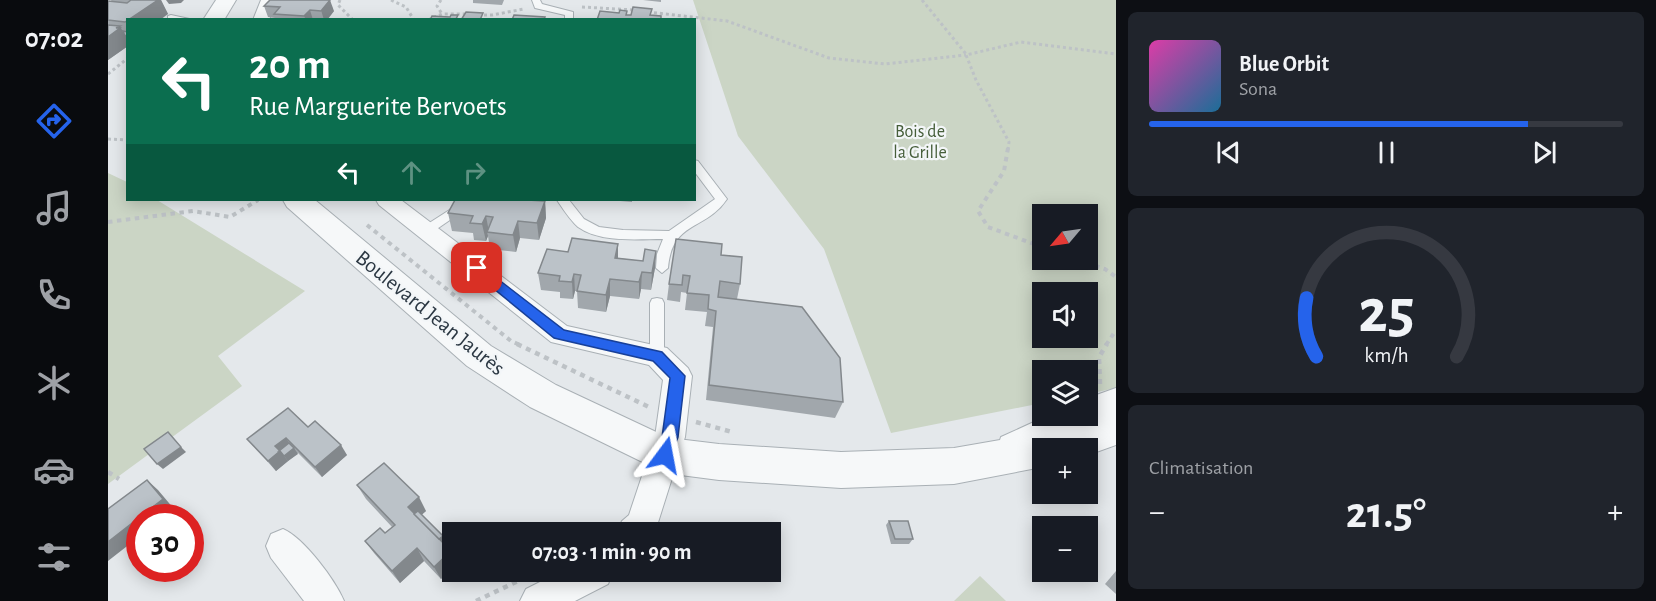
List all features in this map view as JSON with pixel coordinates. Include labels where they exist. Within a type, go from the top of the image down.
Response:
[{"type":"street","points":[[214,18],[226,0]]},
{"type":"street","points":[[224,18],[236,0]]},
{"type":"street","points":[[262,18],[269,0]]},
{"type":"street","name":"Boulevard Jean Jaurès","points":[[298,201],[478,356],[543,396],[667,446],[719,462],[841,470],[954,466],[1032,451]]},
{"type":"street","name":"Boulevard Jean Jaurès","points":[[312,201],[491,349],[541,380],[605,411],[667,446]]},
{"type":"street","points":[[388,201],[560,334],[657,356],[678,376],[667,446],[643,522]]},
{"type":"street","points":[[1065,438],[1103,413]]},
{"type":"street","name":"Boulevard Jean Jaurès","points":[[1003,455],[1103,413]]},
{"type":"street","points":[[283,546],[326,601]]},
{"type":"street","points":[[533,589],[559,582]]},
{"type":"lane","points":[[537,3],[569,17]]},
{"type":"lane","points":[[662,268],[663,254],[671,235],[717,205],[721,199],[696,165]]},
{"type":"lane","points":[[427,230],[471,201]]},
{"type":"lane","points":[[564,201],[572,208],[580,222],[592,230],[671,235]]},
{"type":"lane","points":[[657,303],[657,356]]},
{"type":"path","points":[[340,0],[338,5],[351,18]]},
{"type":"path","points":[[391,0],[403,4],[412,12],[414,18]]},
{"type":"path","points":[[441,0],[437,6],[442,14]]},
{"type":"path","points":[[922,0],[966,55],[976,80],[1009,142],[1004,171],[978,211],[988,227],[1032,243]]},
{"type":"path","points":[[433,18],[442,14],[492,15],[537,3]]},
{"type":"path","points":[[569,17],[584,7],[674,14],[727,21],[829,58],[885,64],[966,55],[1021,42],[1116,54]]},
{"type":"path","points":[[108,74],[126,60]]},
{"type":"path","points":[[108,139],[126,140]]},
{"type":"path","points":[[108,222],[193,211],[230,217],[256,201]]},
{"type":"path","points":[[1098,267],[1116,277]]},
{"type":"path","points":[[1103,413],[1098,382],[1099,357],[1116,330]]},
{"type":"path","points":[[108,472],[120,479]]},
{"type":"path","points":[[476,601],[533,589]]},
{"type":"green space","name":"Bois de la Grille","points":[[693,0],[1116,0],[1116,388],[1098,392],[1098,360],[1032,360],[1032,405],[891,433],[824,249],[738,136]]},
{"type":"green space","points":[[108,173],[126,182],[126,201],[159,201],[305,291],[218,356],[242,386],[108,484]]},
{"type":"green space","points":[[980,576],[1006,601],[954,601]]},
{"type":"building","points":[[131,0],[158,0],[131,18],[126,18],[125,22],[108,20],[108,1],[127,3]]},
{"type":"building","points":[[270,0],[330,0],[321,11],[310,10],[304,16],[274,14],[280,7],[264,6]]},
{"type":"building","points":[[633,7],[652,9],[650,15],[661,16],[661,18],[598,18],[600,11],[619,13],[620,10],[627,11],[626,15],[631,15]]},
{"type":"building","points":[[466,12],[483,13],[481,18],[462,18]]},
{"type":"building","points":[[458,15],[456,18],[431,18],[432,16]]},
{"type":"building","points":[[514,15],[545,17],[545,18],[513,18]]},
{"type":"building","points":[[108,25],[120,26],[116,28],[120,28],[108,37]]},
{"type":"building","points":[[454,201],[545,201],[537,223],[518,221],[513,235],[487,232],[493,217],[486,216],[482,224],[470,223],[473,216],[448,213]]},
{"type":"building","points":[[572,238],[618,244],[615,258],[643,261],[645,249],[656,251],[652,273],[642,272],[639,282],[610,279],[606,295],[577,291],[581,275],[574,274],[572,282],[559,281],[560,276],[538,273],[547,249],[568,252]]},
{"type":"building","points":[[676,239],[722,244],[721,255],[742,257],[740,284],[720,281],[718,297],[802,307],[840,358],[843,402],[709,385],[716,311],[708,309],[709,295],[687,293],[690,276],[683,275],[682,285],[669,284]]},
{"type":"building","points":[[288,408],[308,427],[315,421],[341,445],[315,467],[286,438],[275,446],[280,451],[268,461],[247,439]]},
{"type":"building","points":[[168,432],[181,447],[157,464],[144,449]]},
{"type":"building","points":[[289,443],[294,448],[284,456],[279,451]]},
{"type":"building","points":[[384,463],[419,497],[408,507],[442,542],[442,559],[434,567],[417,548],[392,571],[365,541],[380,528],[385,533],[395,525],[357,485]]},
{"type":"building","points":[[147,480],[163,499],[157,504],[126,504],[126,528],[108,542],[108,509]]},
{"type":"building","points":[[418,511],[442,537],[439,539],[414,514]]},
{"type":"building","points":[[889,521],[908,521],[913,539],[895,539]]},
{"type":"route","points":[[477,268],[560,334],[657,356],[678,376],[670,437],[665,455]]}]
